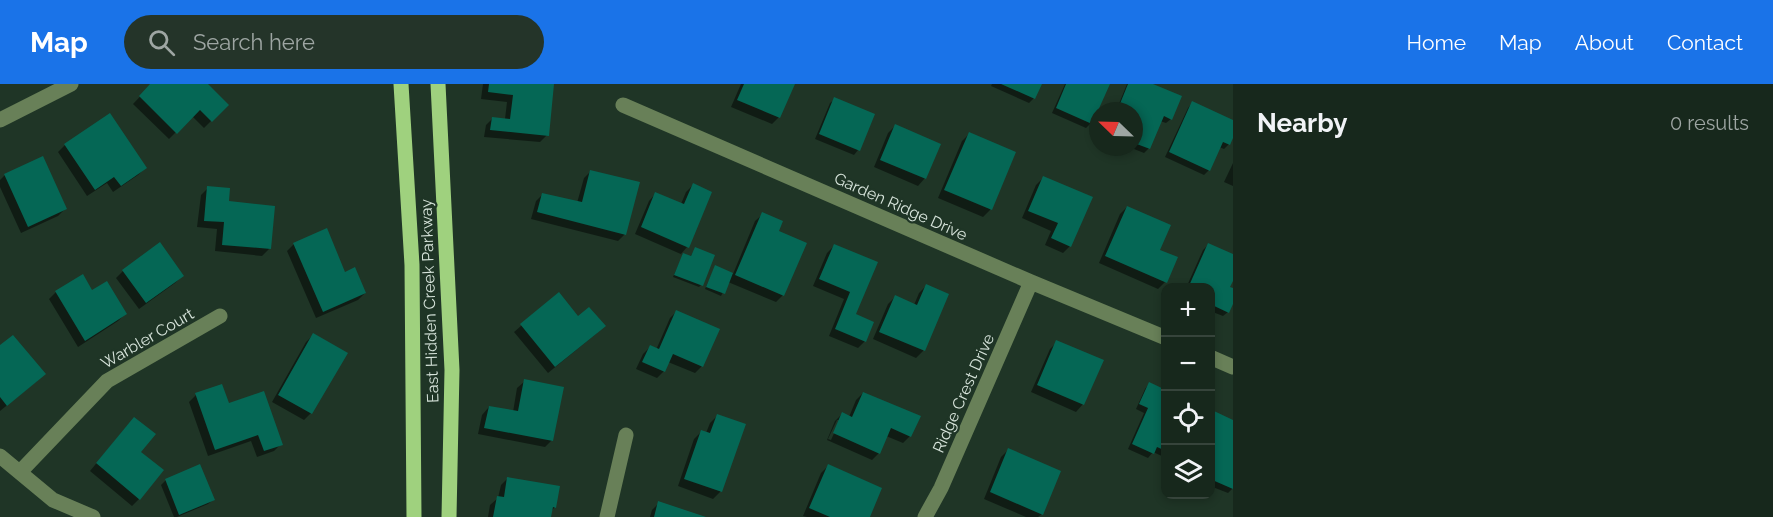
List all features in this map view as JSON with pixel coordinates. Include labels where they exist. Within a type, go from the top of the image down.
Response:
[{"type":"main road","name":"East Hidden Creek Parkway","points":[[401,84],[412,265],[414,517]]},
{"type":"main road","name":"East Hidden Creek Parkway","points":[[438,84],[452,370],[449,517]]},
{"type":"street","points":[[0,120],[71,84]]},
{"type":"street","name":"Garden Ridge Drive","points":[[623,105],[1164,337]]},
{"type":"street","name":"Ridge Crest Drive","points":[[925,517],[941,488],[1031,282]]},
{"type":"street","name":"Warbler Court","points":[[20,472],[107,381],[220,316]]},
{"type":"street","points":[[1215,359],[1233,367]]},
{"type":"street","points":[[607,517],[626,435]]},
{"type":"street","points":[[0,456],[53,500],[93,517]]},
{"type":"building","points":[[150,84],[208,84],[229,105],[212,122],[200,110],[177,134],[139,96]]},
{"type":"building","points":[[489,84],[554,84],[549,136],[490,130],[492,117],[510,119],[513,95],[488,92]]},
{"type":"building","points":[[744,84],[795,84],[780,118],[737,100]]},
{"type":"building","points":[[1001,84],[1042,84],[1035,99]]},
{"type":"building","points":[[1066,84],[1110,84],[1102,102],[1089,102],[1089,123],[1056,108]]},
{"type":"building","points":[[1128,84],[1153,84],[1182,96],[1172,120],[1164,116],[1150,149],[1143,146],[1143,102],[1121,102]]},
{"type":"building","points":[[834,97],[875,114],[860,151],[819,134]]},
{"type":"building","points":[[1192,101],[1233,120],[1233,138],[1230,145],[1223,142],[1210,171],[1169,152]]},
{"type":"building","points":[[110,113],[147,168],[121,186],[114,177],[95,190],[64,144]]},
{"type":"building","points":[[895,124],[941,144],[926,179],[880,160]]},
{"type":"building","points":[[969,132],[1016,152],[992,210],[944,190]]},
{"type":"building","points":[[43,156],[67,209],[28,227],[4,174]]},
{"type":"building","points":[[590,170],[640,182],[626,235],[537,212],[542,193],[582,202]]},
{"type":"building","points":[[1043,176],[1093,197],[1071,247],[1051,238],[1058,223],[1028,211]]},
{"type":"building","points":[[693,183],[712,192],[689,248],[641,227],[655,192],[684,204]]},
{"type":"building","points":[[207,186],[230,188],[229,201],[275,206],[271,249],[222,245],[224,222],[204,221]]},
{"type":"building","points":[[1127,206],[1171,225],[1160,250],[1178,257],[1167,283],[1105,256]]},
{"type":"building","points":[[762,212],[783,221],[779,231],[807,243],[784,296],[735,275]]},
{"type":"building","points":[[327,228],[345,272],[355,267],[366,293],[323,312],[293,243]]},
{"type":"building","points":[[160,242],[184,276],[146,303],[122,270]]},
{"type":"building","points":[[1208,243],[1233,254],[1233,281],[1230,287],[1233,288],[1233,304],[1229,313],[1215,306],[1215,283],[1190,283]]},
{"type":"building","points":[[834,244],[878,262],[856,314],[874,322],[866,342],[835,329],[850,292],[819,279]]},
{"type":"building","points":[[695,247],[715,255],[703,286],[674,275],[683,253],[691,256]]},
{"type":"building","points":[[715,265],[733,273],[725,294],[706,287]]},
{"type":"building","points":[[83,274],[92,290],[107,281],[127,314],[85,341],[55,291]]},
{"type":"building","points":[[926,284],[949,294],[925,351],[879,332],[895,295],[917,305]]},
{"type":"building","points":[[559,292],[578,316],[589,307],[606,326],[555,367],[520,324]]},
{"type":"building","points":[[676,310],[720,329],[703,367],[673,354],[665,372],[642,362],[650,345],[659,349]]},
{"type":"building","points":[[313,333],[348,353],[312,414],[278,395]]},
{"type":"building","points":[[13,335],[46,374],[7,406],[0,397],[0,345]]},
{"type":"building","points":[[1056,340],[1104,360],[1084,405],[1037,385]]},
{"type":"building","points":[[524,379],[564,387],[553,441],[484,428],[489,406],[518,411]]},
{"type":"building","points":[[1149,382],[1161,388],[1161,449],[1157,447],[1154,454],[1132,444],[1148,408],[1139,404]]},
{"type":"building","points":[[222,384],[229,403],[264,391],[283,445],[264,451],[258,435],[215,450],[195,393]]},
{"type":"building","points":[[863,392],[921,416],[911,437],[891,428],[880,454],[833,433],[842,412],[852,417]]},
{"type":"building","points":[[1215,411],[1233,420],[1233,489],[1215,481]]},
{"type":"building","points":[[717,414],[746,424],[722,492],[684,479],[701,430],[710,433]]},
{"type":"building","points":[[134,417],[156,434],[141,452],[164,470],[140,500],[96,463]]},
{"type":"building","points":[[1008,448],[1061,471],[1043,515],[990,492]]},
{"type":"building","points":[[200,464],[215,500],[179,515],[165,479]]},
{"type":"building","points":[[828,464],[882,488],[870,517],[830,517],[809,508]]},
{"type":"building","points":[[507,477],[560,486],[556,508],[553,507],[551,517],[493,517],[497,496],[504,497]]},
{"type":"building","points":[[658,501],[706,517],[654,517]]}]
